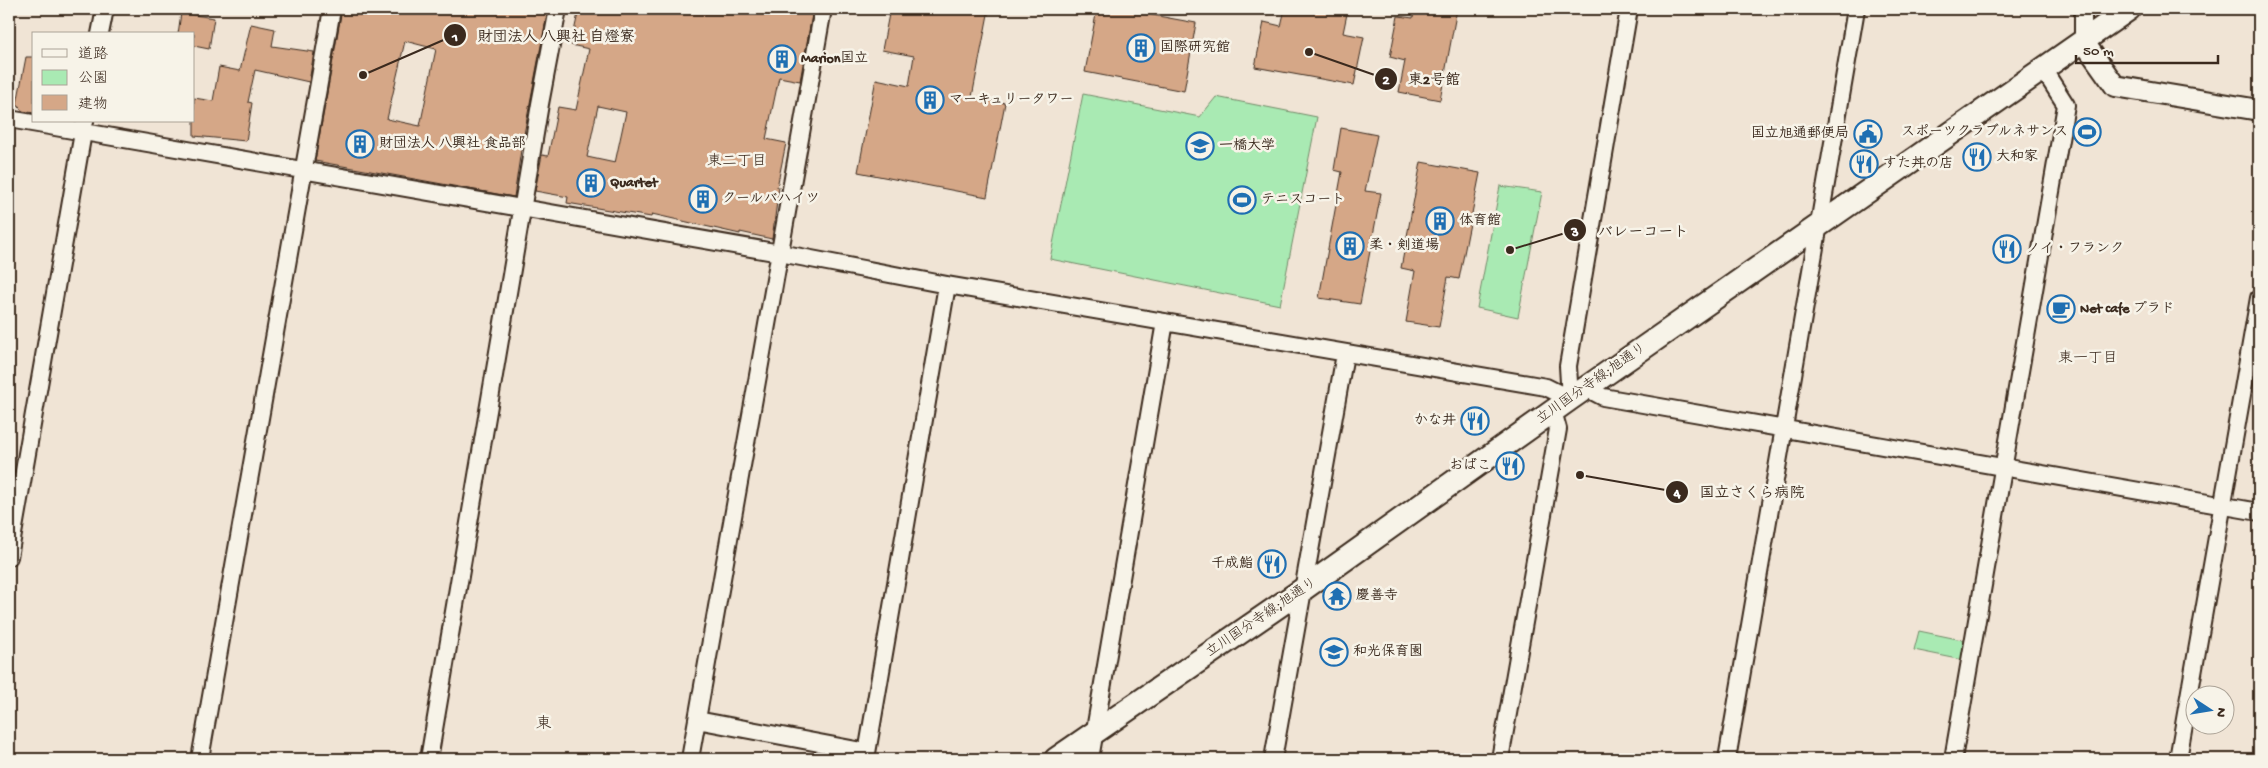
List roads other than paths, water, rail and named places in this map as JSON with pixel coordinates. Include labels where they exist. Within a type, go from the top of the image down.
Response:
[{"type":"main road","name":"立川国分寺線;旭通り","points":[[1056,759],[1095,730],[1302,590],[1570,399],[2129,9]]},
{"type":"street","points":[[100,32],[105,9]]},
{"type":"street","points":[[200,759],[332,9]]},
{"type":"street","points":[[429,759],[558,9]]},
{"type":"street","points":[[690,759],[823,9]]},
{"type":"street","points":[[1500,759],[1558,429],[1570,399],[1568,366],[1629,9]]},
{"type":"street","points":[[1727,759],[1856,9]]},
{"type":"street","points":[[2083,9],[2083,41],[2115,86],[2259,110]]},
{"type":"street","points":[[1954,759],[2066,105],[2043,70]]},
{"type":"street","points":[[9,119],[32,121]]},
{"type":"street","points":[[37,122],[84,127],[304,171],[780,253],[946,285],[1546,387],[1570,399],[1603,397],[2259,512]]},
{"type":"street","points":[[9,557],[84,127]]},
{"type":"street","points":[[697,720],[867,756],[946,285]]},
{"type":"street","points":[[2178,759],[2255,346],[2259,298]]},
{"type":"street","points":[[1090,759],[1165,322]]},
{"type":"street","points":[[1273,759],[1345,354]]},
{"type":"place","name":"国際研究館","points":[[1141,48]]},
{"type":"place","name":"東2号館","points":[[1309,52]]},
{"type":"place","name":"Marion国立","points":[[782,59]]},
{"type":"place","name":"財団法人 八興社 自燈寮","points":[[363,75]]},
{"type":"place","name":"マーキュリータワー","points":[[930,100]]},
{"type":"place","name":"スポーツクラブルネサンス","points":[[2087,132]]},
{"type":"place","name":"国立旭通郵便局","points":[[1868,134]]},
{"type":"place","name":"財団法人 八興社 食品部","points":[[360,144]]},
{"type":"place","name":"一橋大学","points":[[1200,146]]},
{"type":"place","name":"大和家","points":[[1977,157]]},
{"type":"place","name":"すた丼の店","points":[[1864,164]]},
{"type":"place","name":"Quartet","points":[[591,183]]},
{"type":"place","name":"クールバハイツ","points":[[703,199]]},
{"type":"place","name":"テニスコート","points":[[1242,200]]},
{"type":"place","name":"体育館","points":[[1440,221]]},
{"type":"place","name":"柔・剣道場","points":[[1350,246]]},
{"type":"place","name":"ノイ・フランク","points":[[2007,249]]},
{"type":"place","name":"バレーコート","points":[[1510,250]]},
{"type":"place","name":"Net cafe プラド","points":[[2061,309]]},
{"type":"place","name":"かな井","points":[[1475,421]]},
{"type":"place","name":"おばこ","points":[[1510,466]]},
{"type":"place","name":"国立さくら病院","points":[[1580,475]]},
{"type":"place","name":"千成鮨","points":[[1272,564]]},
{"type":"place","name":"慶善寺","points":[[1337,596]]},
{"type":"place","name":"和光保育園","points":[[1334,652]]},
{"type":"district","name":"東二丁目","points":[[737,162]]},
{"type":"district","name":"東一丁目","points":[[2088,359]]},
{"type":"district","name":"東","points":[[544,725]]}]
